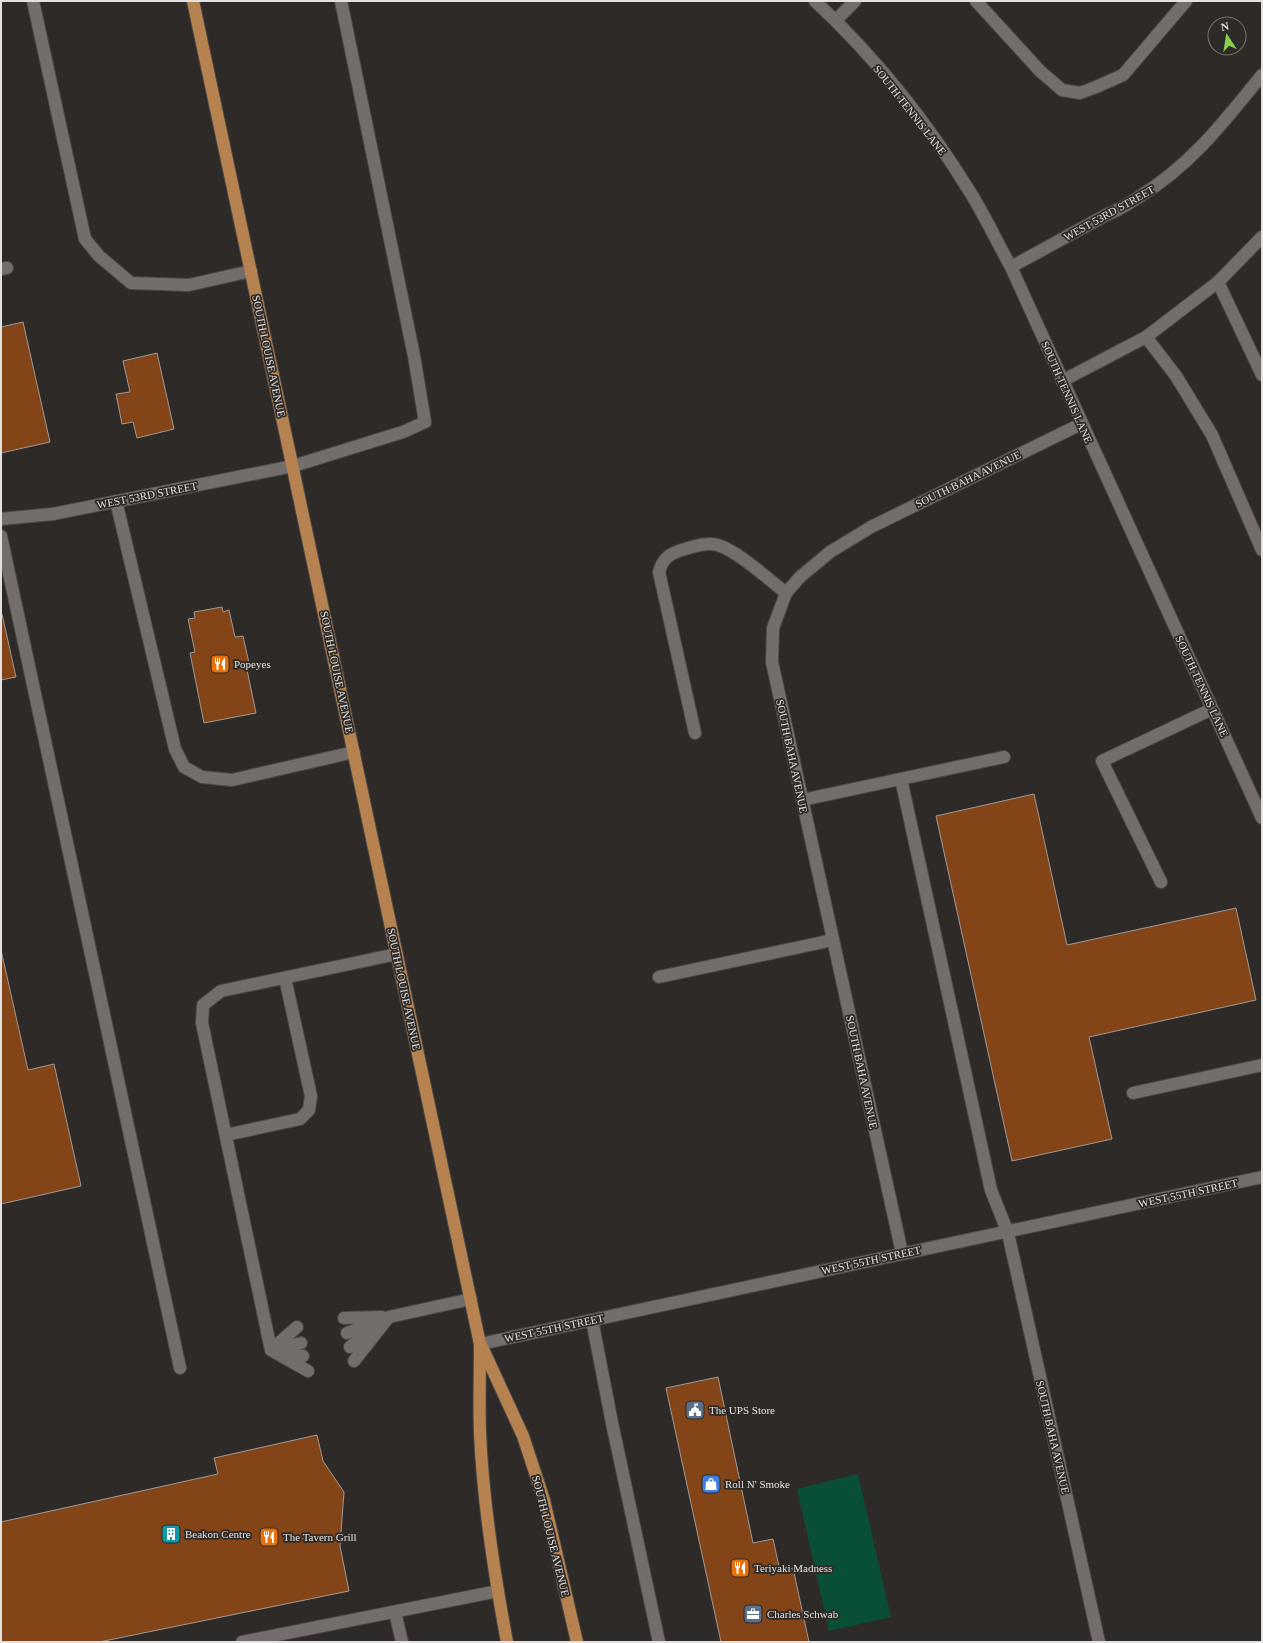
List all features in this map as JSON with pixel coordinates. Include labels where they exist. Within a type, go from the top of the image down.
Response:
[{"type":"main road","name":"SOUTH LOUISE AVENUE","points":[[193,1],[480,1344],[480,1433],[483,1471],[498,1591],[507,1642]]},
{"type":"main road","name":"SOUTH LOUISE AVENUE","points":[[480,1344],[523,1436],[544,1500],[577,1642]]},
{"type":"street","points":[[32,1],[85,239],[99,256],[131,284],[190,285],[251,271]]},
{"type":"street","name":"WEST 53RD STREET","points":[[1,519],[52,514],[293,466],[403,432],[425,422],[412,348],[341,1]]},
{"type":"street","name":"SOUTH TENNIS LANE","points":[[815,1],[836,20],[889,78],[930,131],[970,192],[1011,266],[1081,424],[1261,812]]},
{"type":"street","points":[[836,20],[855,1]]},
{"type":"street","points":[[976,1],[1040,71],[1062,90],[1080,93],[1123,75],[1186,1]]},
{"type":"street","name":"WEST 53RD STREET","points":[[1011,266],[1106,215],[1115,212],[1161,184],[1189,160],[1215,133],[1262,75]]},
{"type":"street","points":[[1062,381],[1146,337],[1218,282],[1262,237]]},
{"type":"street","points":[[1218,282],[1262,375]]},
{"type":"street","points":[[1146,337],[1176,376],[1212,435],[1262,550]]},
{"type":"street","name":"SOUTH BAHA AVENUE","points":[[902,1254],[772,662],[773,628],[786,593],[800,577],[830,552],[871,527],[1081,424]]},
{"type":"street","points":[[116,502],[174,749],[184,767],[202,777],[232,780],[354,752]]},
{"type":"street","points":[[1,536],[180,1368]]},
{"type":"street","points":[[695,734],[659,572],[662,562],[674,552],[702,544],[718,545],[734,553],[786,593]]},
{"type":"street","points":[[1161,882],[1102,761],[1212,708]]},
{"type":"street","points":[[802,800],[1004,757]]},
{"type":"street","name":"SOUTH BAHA AVENUE","points":[[901,779],[991,1190],[1008,1232],[1099,1642]]},
{"type":"street","points":[[660,977],[833,940]]},
{"type":"street","points":[[308,1371],[271,1350],[202,1023],[203,1006],[221,991],[397,954]]},
{"type":"street","points":[[226,1135],[300,1119],[309,1110],[311,1096],[285,978]]},
{"type":"street","points":[[1133,1093],[1262,1065]]},
{"type":"street","name":"WEST 55TH STREET","points":[[480,1344],[1262,1177]]},
{"type":"street","points":[[347,1333],[389,1317],[471,1299]]},
{"type":"street","points":[[344,1318],[389,1317]]},
{"type":"street","points":[[350,1347],[389,1317]]},
{"type":"street","points":[[354,1361],[389,1317]]},
{"type":"street","points":[[592,1320],[659,1642]]},
{"type":"street","points":[[271,1350],[297,1327]]},
{"type":"street","points":[[271,1350],[301,1343]]},
{"type":"street","points":[[271,1350],[304,1356]]},
{"type":"street","points":[[242,1642],[498,1591]]},
{"type":"street","points":[[395,1612],[402,1642]]},
{"type":"green space","points":[[858,1474],[891,1617],[829,1631],[797,1489]]},
{"type":"building","points":[[23,322],[50,442],[1,453],[1,327]]},
{"type":"building","points":[[157,353],[174,429],[137,438],[133,422],[122,424],[116,394],[130,392],[123,361]]},
{"type":"building","name":"Popeyes","points":[[222,607],[223,612],[229,610],[235,637],[243,636],[249,663],[246,665],[256,713],[204,723],[190,653],[195,652],[188,619],[195,618],[194,612]]},
{"type":"building","points":[[2,614],[16,677],[1,680],[1,615]]},
{"type":"building","points":[[1034,794],[1067,945],[1236,908],[1256,1000],[1089,1037],[1112,1139],[1012,1161],[936,816]]},
{"type":"building","points":[[1,950],[28,1070],[54,1064],[81,1186],[1,1204]]},
{"type":"building","points":[[718,1377],[753,1543],[773,1539],[780,1571],[793,1568],[809,1642],[721,1642],[666,1388]]},
{"type":"building","name":"Beakon Centre","points":[[317,1435],[323,1461],[344,1492],[340,1546],[349,1591],[99,1642],[1,1642],[1,1522],[218,1474],[214,1458]]},
{"type":"place","name":"Popeyes","points":[[220,664]]},
{"type":"place","name":"The UPS Store","points":[[695,1410]]},
{"type":"place","name":"Roll N' Smoke","points":[[711,1484]]},
{"type":"place","name":"Beakon Centre","points":[[171,1534]]},
{"type":"place","name":"The Tavern Grill","points":[[269,1537]]},
{"type":"place","name":"Teriyaki Madness","points":[[740,1568]]},
{"type":"place","name":"Charles Schwab","points":[[753,1614]]}]
